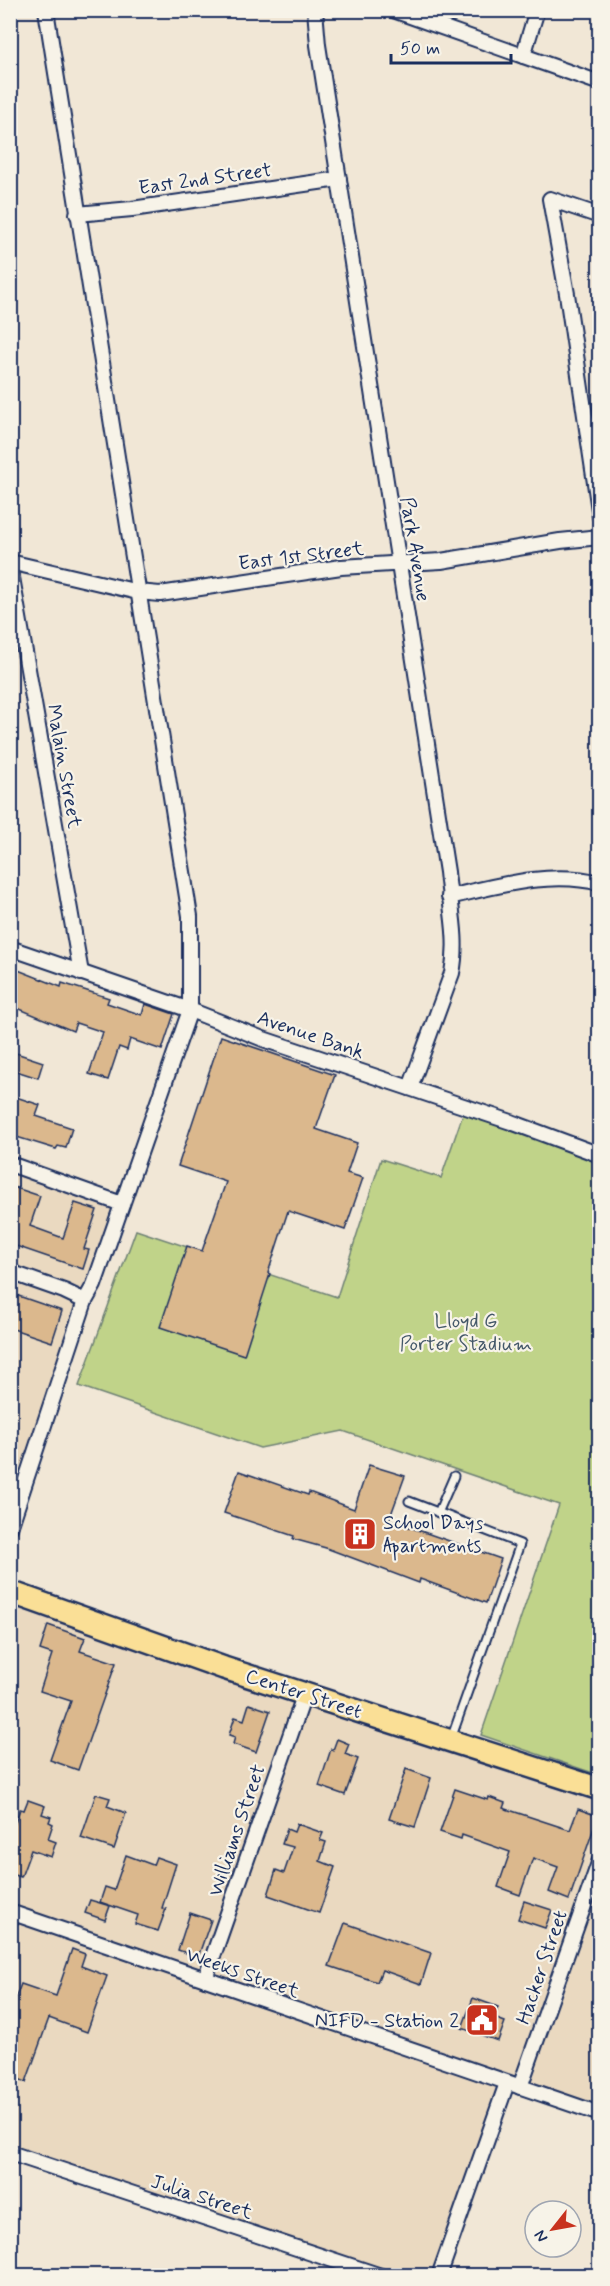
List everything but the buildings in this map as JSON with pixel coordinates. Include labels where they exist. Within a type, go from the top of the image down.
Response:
[{"type":"main road","name":"Center Street","points":[[10,1592],[224,1668],[600,1789]]},
{"type":"street","points":[[10,1528],[85,1301],[94,1285],[190,1010],[190,916],[46,10]]},
{"type":"street","name":"Park Avenue","points":[[315,10],[318,45],[455,934],[455,959],[452,973],[410,1088]]},
{"type":"street","points":[[393,10],[600,83]]},
{"type":"street","points":[[523,56],[537,10]]},
{"type":"street","name":"East 2nd Street","points":[[77,214],[339,179]]},
{"type":"street","points":[[600,216],[550,199],[567,294],[600,517]]},
{"type":"street","name":"East 1st Street","points":[[10,564],[138,592],[160,594],[341,567],[441,561],[560,540],[600,537]]},
{"type":"street","name":"Malain Street","points":[[10,564],[81,973]]},
{"type":"street","points":[[449,897],[500,885],[560,878],[581,878],[600,883]]},
{"type":"street","name":"Avenue Bank","points":[[10,948],[190,1010],[263,1039],[600,1155]]},
{"type":"street","points":[[10,1164],[122,1204]]},
{"type":"street","points":[[10,1272],[85,1301]]},
{"type":"street","name":"Williams Street","points":[[205,1979],[305,1693]]},
{"type":"street","name":"Hacker Street","points":[[439,2276],[600,1860]]},
{"type":"street","name":"Weeks Street","points":[[10,1912],[600,2114]]},
{"type":"street","name":"Julia Street","points":[[10,2153],[381,2276]]},
{"type":"lane","points":[[438,1513],[454,1476]]},
{"type":"lane","points":[[409,1501],[520,1544],[450,1741]]},
{"type":"shaded area","points":[[11,1165],[122,1204],[11,1529]]},
{"type":"shaded area","points":[[10,1580],[599,1789],[599,1827],[571,1921],[599,1832],[599,2114],[507,2084],[439,2275],[381,2275],[11,2153]]},
{"type":"green space","name":"Lloyd G Porter Stadium","points":[[464,1111],[599,1160],[599,1775],[481,1735],[559,1505],[343,1431],[260,1448],[79,1386],[136,1230],[337,1297],[381,1159],[441,1178]]},
{"type":"place","name":"School Days Apartments","points":[[360,1534]]},
{"type":"place","name":"NIFD - Station 2","points":[[482,2020]]}]
